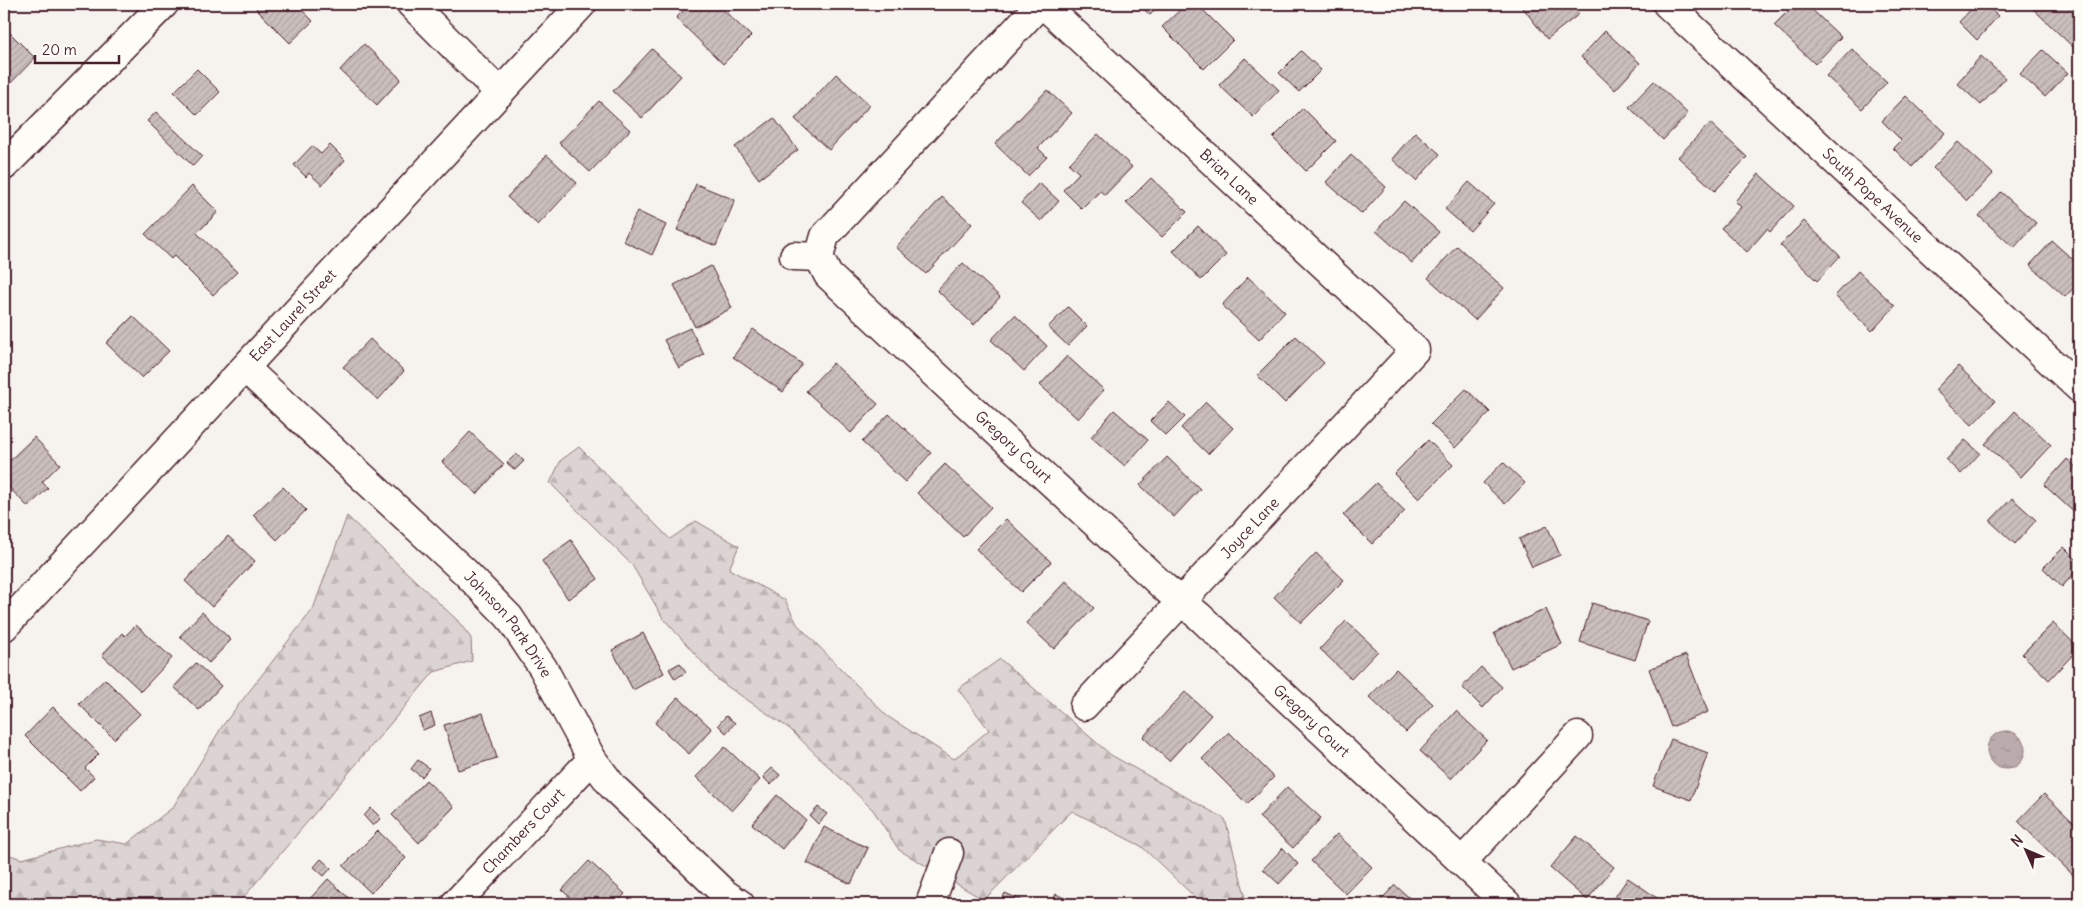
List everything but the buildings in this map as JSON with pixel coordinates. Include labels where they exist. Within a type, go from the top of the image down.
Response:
[{"type":"street","points":[[4,166],[164,4]]},
{"type":"street","points":[[411,4],[500,92]]},
{"type":"street","name":"East Laurel Street","points":[[4,627],[582,4]]},
{"type":"street","name":"Gregory Court","points":[[1042,4],[806,256],[1182,601],[1508,904]]},
{"type":"street","name":"Brian Lane","points":[[1042,4],[1415,350]]},
{"type":"street","name":"South Pope Avenue","points":[[1667,4],[2079,388]]},
{"type":"street","name":"Joyce Lane","points":[[1084,706],[1415,350]]},
{"type":"street","name":"Johnson Park Drive","points":[[245,368],[464,571],[509,617],[543,668],[592,759],[613,787],[649,824],[725,894],[740,904]]},
{"type":"street","points":[[1462,862],[1578,736]]},
{"type":"street","name":"Chambers Court","points":[[455,904],[592,759]]},
{"type":"street","points":[[930,904],[949,853]]},
{"type":"green space","points":[[579,447],[670,539],[696,521],[739,546],[729,569],[785,600],[797,624],[887,716],[954,759],[989,730],[958,689],[1000,659],[1111,755],[1225,819],[1245,895],[1236,904],[1202,904],[1141,846],[1072,811],[984,900],[899,850],[873,810],[790,729],[718,680],[663,618],[632,565],[550,483],[561,460]]},
{"type":"green space","points":[[347,516],[457,620],[471,638],[472,661],[434,672],[238,904],[4,904],[4,853],[22,859],[96,839],[127,844],[173,807],[223,725],[313,609]]},
{"type":"water","points":[[2006,731],[2013,732],[2019,737],[2024,743],[2024,757],[2019,763],[2013,768],[2006,769],[1999,768],[1993,763],[1988,757],[1987,750],[1988,743],[1993,737],[1999,732]]}]
